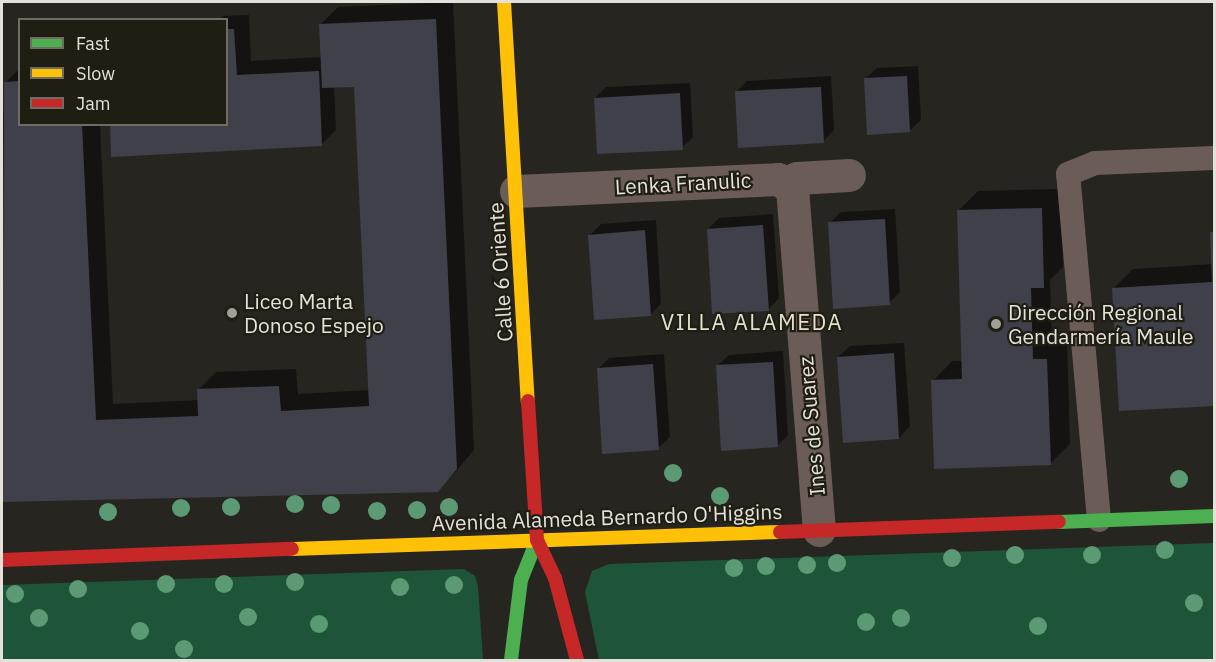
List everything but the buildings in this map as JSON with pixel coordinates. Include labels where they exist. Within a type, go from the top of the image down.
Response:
[{"type":"main road","name":"Calle 6 Oriente","points":[[504,2],[537,540],[555,578],[577,660]]},
{"type":"main road","name":"Avenida Alameda Bernardo O'Higgins","points":[[2,560],[1215,516]]},
{"type":"main road","name":"Calle 6 Oriente","points":[[511,660],[521,580],[537,540]]},
{"type":"street","name":"Lenka Franulic","points":[[516,191],[778,179],[785,183],[797,178],[849,175]]},
{"type":"street","name":"Ines de Suarez","points":[[785,183],[792,188],[819,530]]},
{"type":"lane","points":[[1099,520],[1068,174],[1095,163],[1215,158]]},
{"type":"green space","points":[[1214,543],[1214,660],[599,660],[585,592],[592,571],[609,564]]},
{"type":"green space","points":[[464,569],[475,576],[478,586],[483,660],[2,660],[2,585]]},
{"type":"traffic: fast","points":[[1059,522],[1214,516]]},
{"type":"traffic: fast","points":[[511,660],[521,580],[537,540]]},
{"type":"traffic: slow","points":[[504,2],[528,401]]},
{"type":"traffic: slow","points":[[292,549],[780,532]]},
{"type":"traffic: jam","points":[[528,401],[537,540],[555,578],[577,660]]},
{"type":"traffic: jam","points":[[780,532],[1059,522]]},
{"type":"traffic: jam","points":[[2,560],[292,549]]},
{"type":"place","name":"Liceo Marta Donoso Espejo","points":[[232,313]]},
{"type":"place","name":"Dirección Regional Gendarmería Maule","points":[[996,324]]},
{"type":"district","name":"VILLA ALAMEDA","points":[[752,322]]}]
